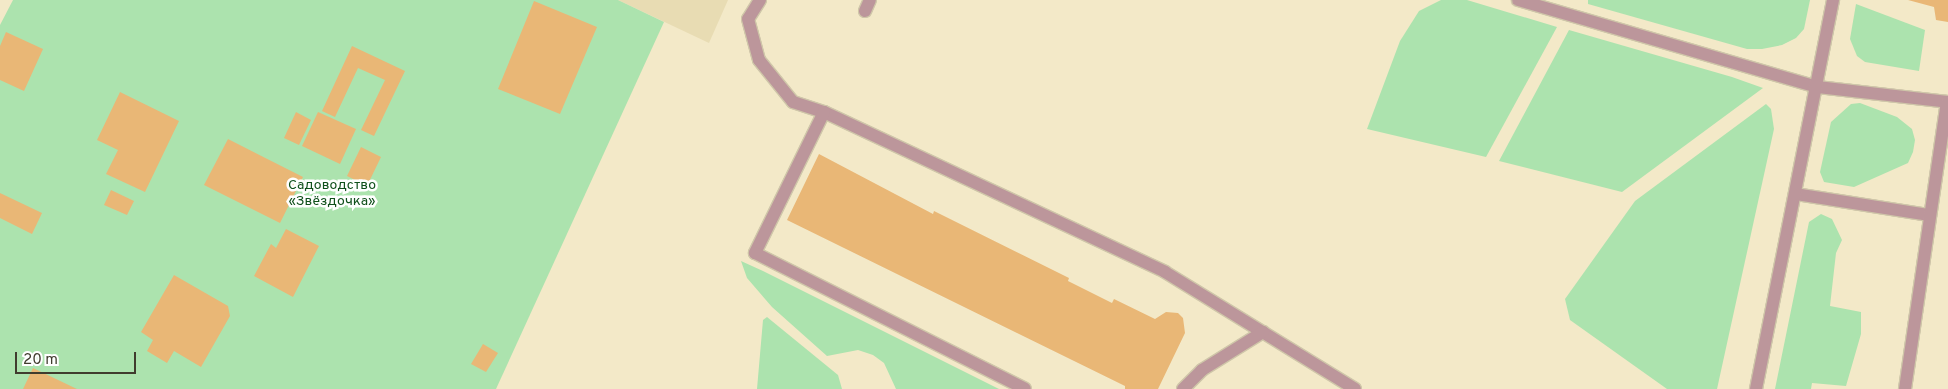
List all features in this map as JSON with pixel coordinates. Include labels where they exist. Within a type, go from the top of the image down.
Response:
[{"type":"street","points":[[760,0],[748,19],[759,60],[793,102],[824,112],[1165,272],[1355,389]]},
{"type":"street","points":[[1518,0],[1817,87],[1948,102],[1928,215],[1905,389]]},
{"type":"street","points":[[1756,389],[1833,0]]},
{"type":"street","points":[[824,112],[755,253],[1025,389]]},
{"type":"street","points":[[1796,194],[1928,215]]},
{"type":"street","points":[[1183,389],[1202,370],[1263,332]]},
{"type":"shaded area","points":[[618,0],[728,0],[709,43]]},
{"type":"green space","name":"Садоводство «Звёздочка»","points":[[13,0],[618,0],[664,22],[496,389],[0,389],[0,25]]},
{"type":"green space","points":[[1441,0],[1467,0],[1557,27],[1486,157],[1367,129],[1400,41],[1419,11]]},
{"type":"green space","points":[[1588,0],[1810,0],[1804,29],[1796,38],[1782,45],[1762,49],[1747,49],[1588,4]]},
{"type":"green space","points":[[1856,4],[1925,30],[1919,71],[1865,62],[1857,56],[1850,39]]},
{"type":"green space","points":[[1569,30],[1732,77],[1763,88],[1622,192],[1499,161]]},
{"type":"green space","points":[[1860,103],[1897,117],[1912,129],[1915,140],[1913,152],[1908,163],[1854,187],[1824,182],[1820,172],[1831,122],[1851,104]]},
{"type":"green space","points":[[1766,104],[1771,109],[1774,129],[1717,389],[1667,389],[1570,320],[1565,299],[1635,201]]},
{"type":"green space","points":[[1821,214],[1832,219],[1842,240],[1836,253],[1830,306],[1861,312],[1861,334],[1846,386],[1812,383],[1811,389],[1775,389],[1809,222]]},
{"type":"green space","points":[[741,261],[999,389],[896,389],[884,363],[873,355],[858,350],[827,356],[772,307],[747,278]]},
{"type":"green space","points":[[767,317],[838,375],[842,389],[757,389],[763,320]]},
{"type":"building","points":[[1908,0],[1948,0],[1948,22],[1936,20],[1934,7]]},
{"type":"building","points":[[534,1],[597,27],[560,114],[498,89]]},
{"type":"building","points":[[6,32],[43,49],[24,91],[0,80],[0,46]]},
{"type":"building","points":[[352,46],[405,71],[374,136],[361,130],[385,80],[358,68],[335,117],[322,111]]},
{"type":"building","points":[[120,92],[179,121],[145,192],[106,174],[118,150],[97,140]]},
{"type":"building","points":[[296,112],[311,120],[299,145],[284,138]]},
{"type":"building","points":[[318,112],[356,129],[340,164],[302,146]]},
{"type":"building","points":[[228,139],[303,177],[280,223],[204,185]]},
{"type":"building","points":[[361,147],[381,157],[367,186],[347,176]]},
{"type":"building","points":[[819,154],[933,214],[934,211],[1069,278],[1068,281],[1112,303],[1114,299],[1155,319],[1166,312],[1178,313],[1183,318],[1185,333],[1158,389],[1125,389],[1125,386],[787,220]]},
{"type":"building","points":[[111,190],[134,201],[127,215],[104,205]]},
{"type":"building","points":[[0,193],[42,213],[32,234],[0,218]]},
{"type":"building","points":[[286,229],[319,246],[293,297],[254,276],[271,244],[276,248]]},
{"type":"building","points":[[174,275],[228,306],[230,316],[201,367],[174,351],[167,363],[147,351],[153,340],[141,332]]},
{"type":"building","points":[[483,344],[498,353],[486,372],[471,364]]},
{"type":"building","points":[[33,368],[77,389],[23,389]]}]
